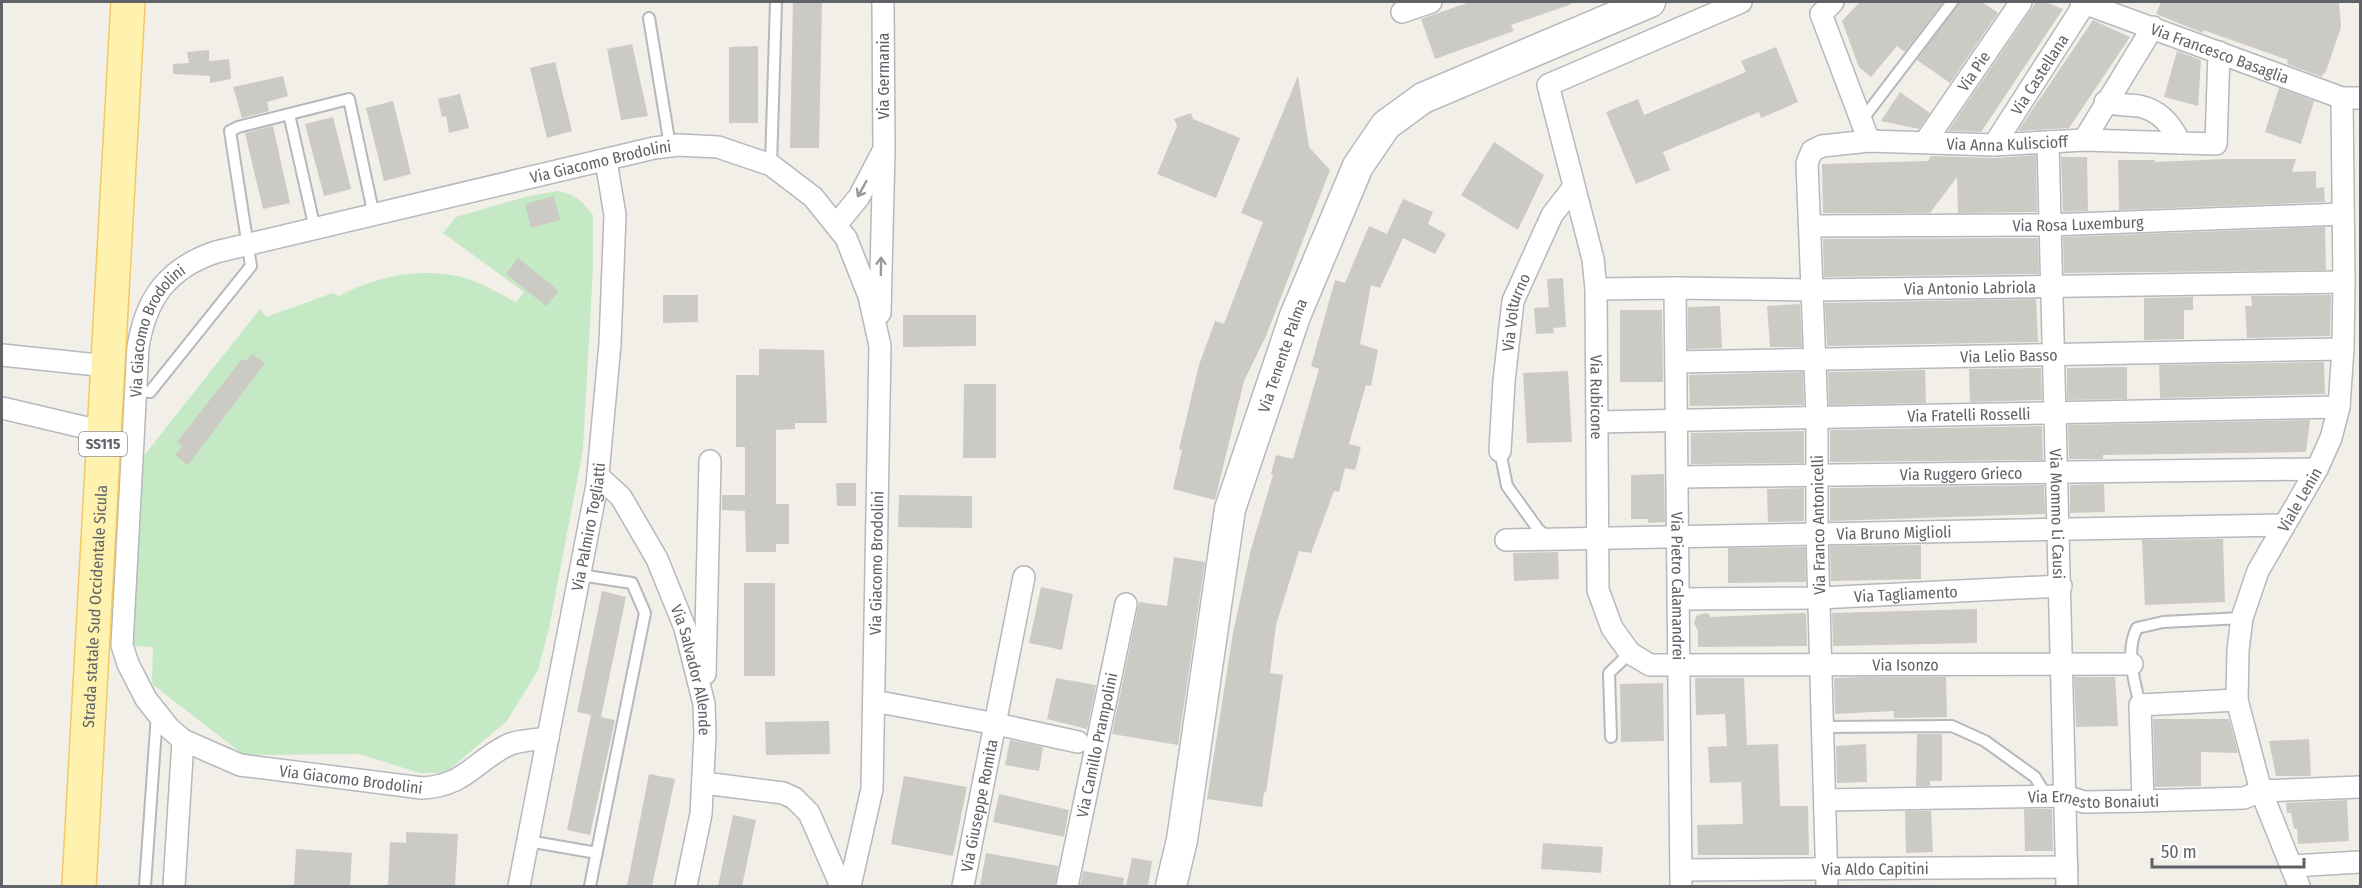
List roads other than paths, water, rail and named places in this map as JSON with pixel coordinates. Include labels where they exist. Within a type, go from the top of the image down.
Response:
[{"type":"main road","name":"Strada statale Sud Occidentale Sicula","points":[[80,886],[128,2]]},
{"type":"main road","name":"Via Tenente Palma","points":[[1171,886],[1182,840],[1230,509],[1295,316],[1358,166],[1386,125],[1423,98],[1650,2]]},
{"type":"street","name":"Via Germania","points":[[880,346],[884,150],[883,2]]},
{"type":"street","points":[[1402,12],[1431,2]]},
{"type":"street","name":"Via Rubicone","points":[[1630,653],[1612,628],[1598,590],[1596,289],[1593,259],[1548,84],[1741,2]]},
{"type":"street","points":[[1833,2],[1821,14],[1869,141]]},
{"type":"street","name":"Via Pie","points":[[1925,142],[2020,2]]},
{"type":"street","name":"Via Francesco Basaglia","points":[[2083,2],[2351,98]]},
{"type":"street","name":"Via Castellana","points":[[1994,145],[2083,2]]},
{"type":"street","points":[[2084,140],[2105,102],[2153,27]]},
{"type":"street","name":"Via Anna Kuliscioff","points":[[1807,163],[1812,151],[1822,146],[1869,141],[1994,145],[2084,140],[2216,144],[2219,52]]},
{"type":"street","name":"Viale Lenin","points":[[2299,886],[2261,791],[2237,700],[2242,618],[2258,571],[2317,469],[2331,438],[2339,407],[2343,349],[2343,214],[2351,98]]},
{"type":"street","points":[[2105,102],[2150,109],[2168,123],[2180,143]]},
{"type":"street","name":"Via Mommo Li Causi","points":[[2048,142],[2062,665],[2056,796],[2067,877]]},
{"type":"street","name":"Via Giacomo Brodolini","points":[[548,738],[507,745],[457,780],[436,788],[422,789],[240,765],[183,740],[157,714],[136,682],[123,645],[140,331],[145,314],[162,286],[187,265],[201,257],[670,146],[718,147],[771,165],[813,196],[841,232],[869,296],[880,346],[872,789],[850,886]]},
{"type":"street","points":[[882,238],[841,232],[884,150]]},
{"type":"street","name":"Via Palmiro Togliatti","points":[[519,886],[598,476],[610,344],[615,215],[606,161]]},
{"type":"street","name":"Via Franco Antonicelli","points":[[1807,163],[1817,416],[1817,536],[1827,877]]},
{"type":"street","name":"Via Volturno","points":[[1500,451],[1504,381],[1513,301],[1552,215],[1573,188]]},
{"type":"street","name":"Via Rosa Luxemburg","points":[[1811,226],[2050,225],[2343,214]]},
{"type":"street","name":"Via Antonio Labriola","points":[[1596,289],[1813,290],[2344,282]]},
{"type":"street","name":"Via Pietro Calamandrei","points":[[1675,288],[1681,878]]},
{"type":"street","name":"Via Lelio Basso","points":[[1676,362],[2343,349]]},
{"type":"street","points":[[2,356],[107,366]]},
{"type":"street","name":"Via Fratelli Rosselli","points":[[1597,422],[2339,407]]},
{"type":"street","points":[[2,408],[104,432]]},
{"type":"street","points":[[704,704],[710,461]]},
{"type":"street","name":"Via Ruggero Grieco","points":[[1677,477],[2317,469]]},
{"type":"street","name":"Via Salvador Allende","points":[[598,476],[621,497],[657,559],[685,628],[704,704],[704,783],[701,814],[686,886]]},
{"type":"street","name":"Via Bruno Miglioli","points":[[1506,540],[1598,537],[1817,536],[2283,525]]},
{"type":"street","name":"Via Giuseppe Romita","points":[[963,886],[1024,577]]},
{"type":"street","name":"Via Tagliamento","points":[[1678,599],[1819,598],[2061,586]]},
{"type":"street","name":"Via Camillo Prampolini","points":[[1067,886],[1126,604]]},
{"type":"street","points":[[1630,653],[1650,665],[1680,664]]},
{"type":"street","name":"Via Isonzo","points":[[1680,664],[2132,664]]},
{"type":"street","points":[[2143,801],[2140,705],[2237,700]]},
{"type":"street","name":"Via Giuseppe Romita","points":[[874,701],[996,723],[1078,742]]},
{"type":"street","points":[[174,886],[183,740]]},
{"type":"street","points":[[704,783],[783,793],[803,805],[818,831],[841,886]]},
{"type":"street","name":"Via Ernesto Bonaiuti","points":[[1826,800],[2056,796],[2084,802],[2143,801],[2244,798],[2261,791],[2361,787]]},
{"type":"street","points":[[2292,866],[2361,862]]},
{"type":"street","name":"Via Aldo Capitini","points":[[1681,878],[2067,877]]},
{"type":"lane","points":[[771,165],[776,2]]},
{"type":"lane","points":[[1862,121],[1952,2]]},
{"type":"lane","points":[[649,18],[670,146]]},
{"type":"lane","points":[[136,391],[150,392],[251,266],[230,131],[350,99],[374,216]]},
{"type":"lane","points":[[289,114],[315,229]]},
{"type":"lane","points":[[1500,451],[1508,486],[1538,529],[1550,539]]},
{"type":"lane","points":[[580,575],[632,583],[645,613],[590,886]]},
{"type":"lane","points":[[2140,705],[2132,664],[2131,639],[2137,628],[2163,622],[2242,618]]},
{"type":"lane","points":[[1611,737],[1609,673],[1630,653]]},
{"type":"lane","points":[[145,886],[157,714]]},
{"type":"lane","points":[[1823,728],[1952,726],[1985,741],[2035,777],[2056,796]]},
{"type":"lane","points":[[528,841],[597,854]]}]
